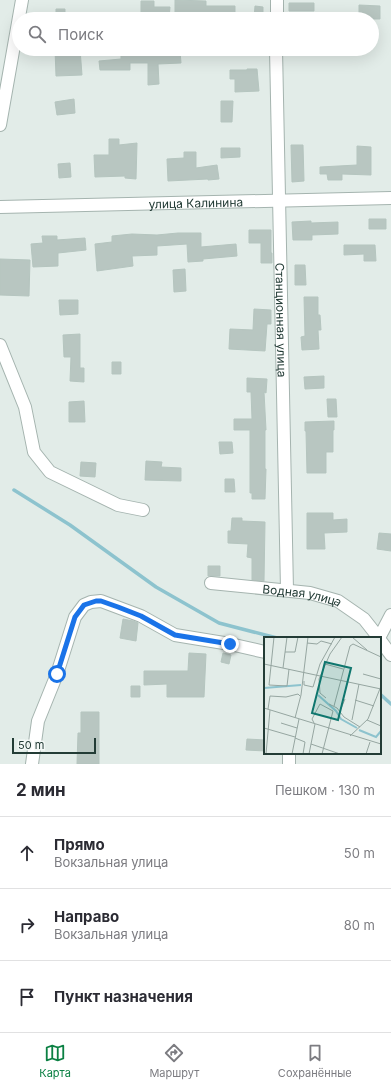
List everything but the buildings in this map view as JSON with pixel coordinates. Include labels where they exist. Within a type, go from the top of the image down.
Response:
[{"type":"street","points":[[20,12],[22,0]]},
{"type":"street","points":[[277,0],[277,12]]},
{"type":"street","points":[[0,125],[13,56]]},
{"type":"street","name":"Станционная улица","points":[[276,56],[287,590]]},
{"type":"street","name":"улица Калинина","points":[[0,207],[391,198]]},
{"type":"street","points":[[0,345],[25,407],[34,452],[50,472],[118,505],[143,510]]},
{"type":"street","name":"Водная улица","points":[[211,583],[310,593],[338,601],[364,619],[378,637]]},
{"type":"street","points":[[32,764],[38,722],[57,674],[75,617],[80,608],[87,603],[101,601],[118,607],[141,616],[175,635],[230,644],[264,652]]},
{"type":"street","points":[[380,637],[391,615]]},
{"type":"street","name":"Водная улица","points":[[381,642],[391,655]]},
{"type":"waterway","points":[[14,490],[70,525],[156,587],[219,623],[273,637]]},
{"type":"waterway","points":[[381,695],[391,704]]},
{"type":"route","points":[[57,674],[75,617],[80,608],[90,602],[101,601],[118,607],[141,616],[175,635],[230,644]]}]
